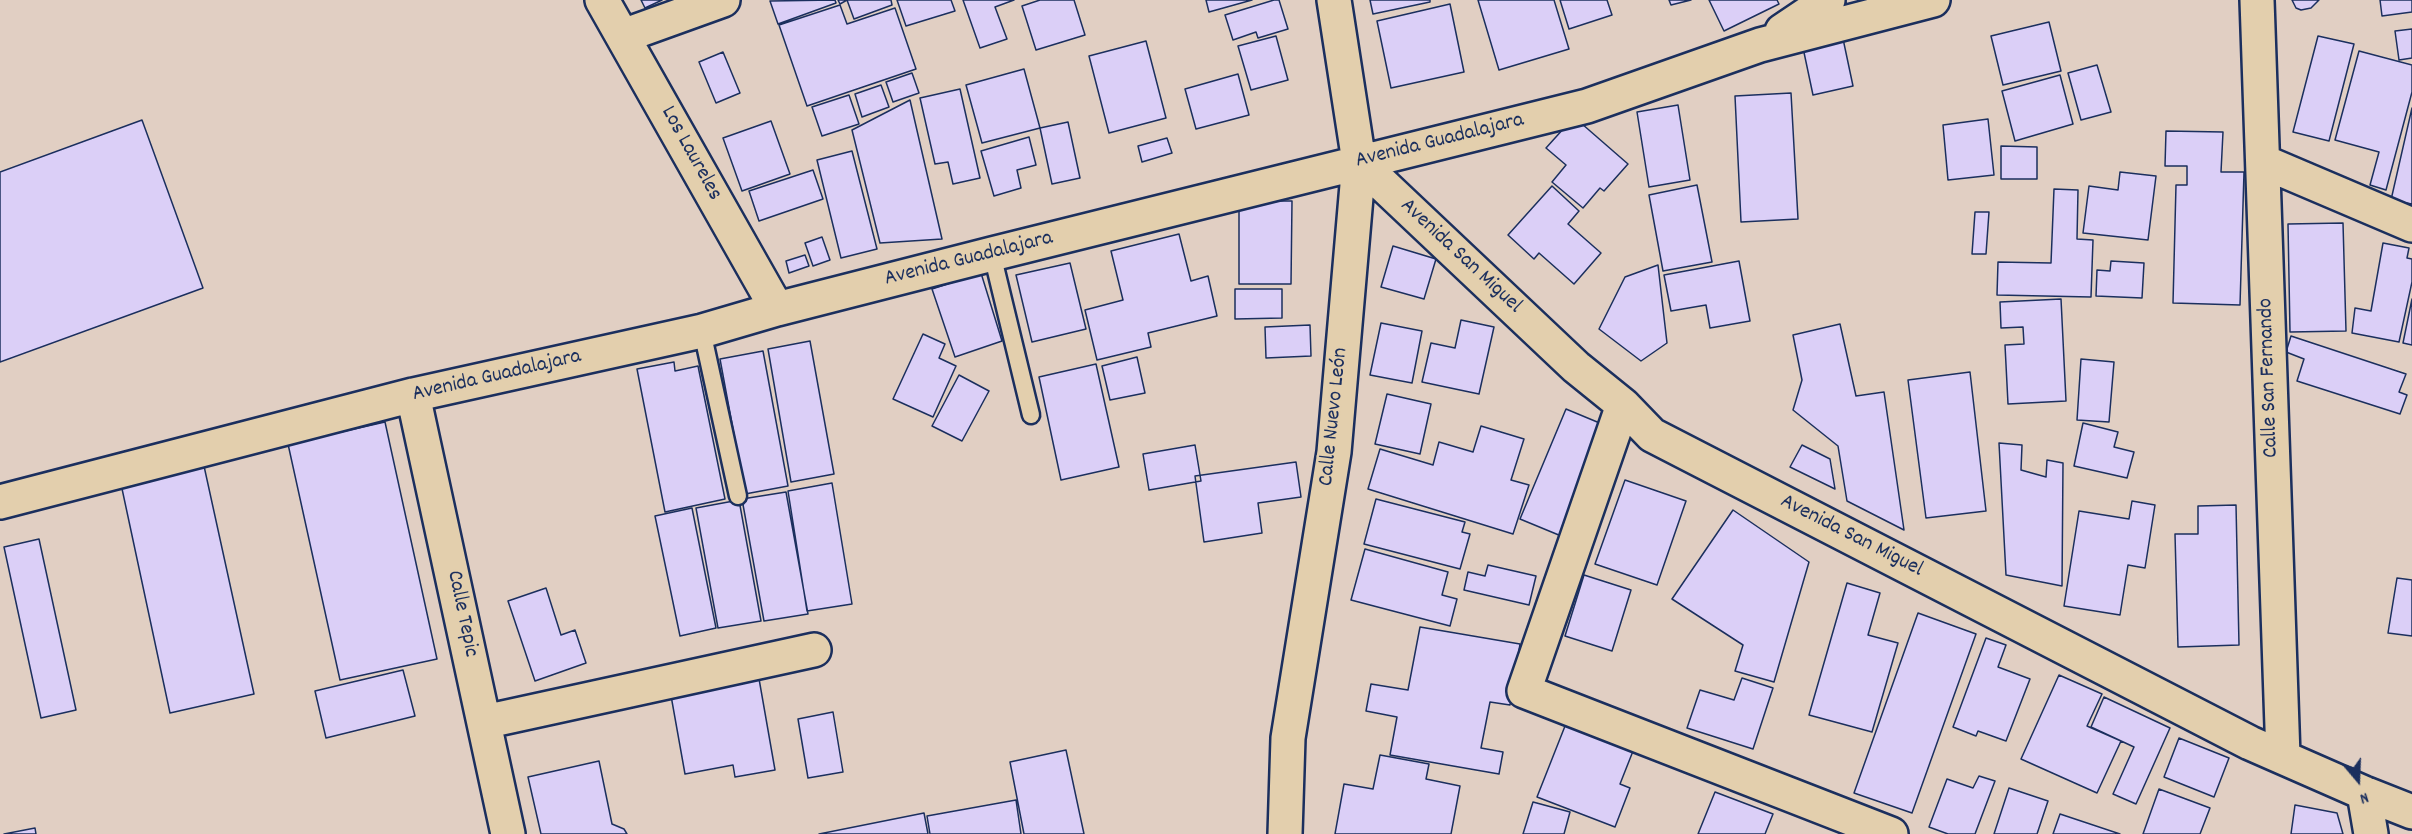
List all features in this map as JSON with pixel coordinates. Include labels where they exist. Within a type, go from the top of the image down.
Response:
[{"type":"street","name":"Los Laureles","points":[[602,0],[777,309]]},
{"type":"street","points":[[623,36],[723,0]]},
{"type":"street","name":"Calle Nuevo León","points":[[1285,834],[1288,738],[1334,452],[1359,162],[1334,0]]},
{"type":"street","points":[[1760,45],[1828,0]]},
{"type":"street","name":"Avenida Guadalajara","points":[[0,501],[413,395],[702,331],[777,309],[992,254],[1587,106],[1760,45],[1933,0]]},
{"type":"street","name":"Calle San Fernando","points":[[2257,0],[2283,756]]},
{"type":"street","name":"Avenida San Miguel","points":[[1359,162],[1576,367],[1623,405],[1652,435],[2250,742],[2412,812]]},
{"type":"street","points":[[2264,162],[2412,225]]},
{"type":"street","name":"Calle Tepic","points":[[413,395],[508,834]]},
{"type":"street","points":[[1623,405],[1524,692],[1891,834]]},
{"type":"street","points":[[484,722],[814,650]]},
{"type":"street","points":[[2364,793],[2371,834]]},
{"type":"lane","points":[[992,254],[1031,415]]},
{"type":"lane","points":[[702,331],[738,496]]},
{"type":"building","points":[[641,0],[662,0],[645,8]]},
{"type":"building","points":[[835,0],[836,3],[778,24],[770,1]]},
{"type":"building","points":[[847,0],[891,0],[892,5],[854,19]]},
{"type":"building","points":[[897,0],[951,0],[955,11],[906,26]]},
{"type":"building","points":[[963,0],[1014,0],[995,7],[1007,39],[980,48]]},
{"type":"building","points":[[1040,0],[1074,0],[1085,35],[1036,50],[1022,6]]},
{"type":"building","points":[[1206,0],[1252,0],[1209,12]]},
{"type":"building","points":[[1279,0],[1288,29],[1258,38],[1256,32],[1233,40],[1225,15]]},
{"type":"building","points":[[1370,0],[1430,0],[1430,2],[1373,14]]},
{"type":"building","points":[[1478,0],[1554,0],[1569,49],[1499,70]]},
{"type":"building","points":[[1560,0],[1607,0],[1612,15],[1569,29]]},
{"type":"building","points":[[1669,0],[1691,0],[1671,5]]},
{"type":"building","points":[[1709,0],[1777,0],[1779,4],[1724,31]]},
{"type":"building","points":[[2292,0],[2319,0],[2311,8],[2301,10],[2296,8]]},
{"type":"building","points":[[2380,0],[2412,0],[2412,12],[2382,16]]},
{"type":"building","points":[[1450,4],[1464,72],[1391,88],[1377,21]]},
{"type":"building","points":[[840,5],[847,24],[895,8],[916,69],[807,106],[779,25]]},
{"type":"building","points":[[2049,22],[2061,71],[2003,85],[1991,36]]},
{"type":"building","points":[[2412,29],[2412,58],[2399,60],[2395,31]]},
{"type":"building","points":[[1842,34],[1853,86],[1813,95],[1802,43]]},
{"type":"building","points":[[1276,36],[1288,80],[1251,90],[1238,46]]},
{"type":"building","points":[[2318,36],[2354,44],[2329,141],[2293,132]]},
{"type":"building","points":[[1146,41],[1166,118],[1109,133],[1089,56]]},
{"type":"building","points":[[2359,51],[2412,65],[2412,92],[2386,190],[2370,185],[2379,152],[2335,140]]},
{"type":"building","points":[[723,52],[740,93],[716,103],[699,62]]},
{"type":"building","points":[[2097,65],[2111,112],[2081,120],[2068,73]]},
{"type":"building","points":[[1024,69],[1040,128],[982,143],[966,85]]},
{"type":"building","points":[[912,73],[919,93],[893,102],[886,82]]},
{"type":"building","points":[[1238,74],[1249,115],[1196,129],[1185,89]]},
{"type":"building","points":[[2060,75],[2073,124],[2015,141],[2002,91]]},
{"type":"building","points":[[881,85],[889,107],[862,117],[855,94]]},
{"type":"building","points":[[960,89],[980,178],[953,184],[948,162],[935,164],[920,98]]},
{"type":"building","points":[[1791,93],[1798,219],[1741,222],[1735,96]]},
{"type":"building","points":[[849,95],[859,124],[822,136],[812,107]]},
{"type":"building","points":[[910,100],[942,239],[880,243],[852,130]]},
{"type":"building","points":[[1678,105],[1690,180],[1649,187],[1637,112]]},
{"type":"building","points":[[2412,108],[2412,204],[2391,200]]},
{"type":"building","points":[[1574,117],[1628,164],[1604,191],[1600,188],[1583,208],[1552,182],[1566,165],[1546,148]]},
{"type":"building","points":[[1988,119],[1994,175],[1948,180],[1943,125]]},
{"type":"building","points":[[142,120],[203,288],[0,362],[0,172]]},
{"type":"building","points":[[771,121],[790,174],[742,191],[723,138]]},
{"type":"building","points":[[1068,122],[1080,178],[1052,184],[1040,128]]},
{"type":"building","points":[[2166,131],[2223,132],[2221,172],[2244,172],[2240,305],[2173,303],[2176,185],[2187,185],[2187,166],[2165,166]]},
{"type":"building","points":[[1029,137],[1036,165],[1017,170],[1021,188],[994,196],[981,151]]},
{"type":"building","points":[[1167,138],[1172,153],[1142,162],[1138,146]]},
{"type":"building","points":[[2001,146],[2037,147],[2037,179],[2001,179]]},
{"type":"building","points":[[852,151],[877,249],[841,258],[817,160]]},
{"type":"building","points":[[813,170],[823,199],[759,221],[749,191]]},
{"type":"building","points":[[2120,172],[2156,176],[2148,240],[2083,233],[2089,186],[2118,190]]},
{"type":"building","points":[[1697,185],[1712,262],[1663,271],[1649,195]]},
{"type":"building","points":[[1552,186],[1579,211],[1568,224],[1601,253],[1574,284],[1539,253],[1534,259],[1508,235]]},
{"type":"building","points":[[2054,189],[2078,190],[2077,239],[2093,240],[2091,297],[1997,295],[1998,262],[2051,263]]},
{"type":"building","points":[[1239,201],[1292,201],[1291,284],[1239,284]]},
{"type":"building","points":[[1975,212],[1989,212],[1986,254],[1972,254]]},
{"type":"building","points":[[2343,223],[2346,331],[2290,332],[2288,224]]},
{"type":"building","points":[[1179,234],[1191,281],[1208,276],[1217,316],[1148,333],[1151,347],[1097,360],[1085,310],[1123,300],[1111,251]]},
{"type":"building","points":[[822,237],[830,260],[813,266],[805,243]]},
{"type":"building","points":[[2383,243],[2409,248],[2407,258],[2412,259],[2412,282],[2399,342],[2352,333],[2355,308],[2371,311]]},
{"type":"building","points":[[1393,246],[1436,259],[1424,299],[1381,287]]},
{"type":"building","points":[[805,255],[809,266],[789,273],[786,261]]},
{"type":"building","points":[[1739,261],[1750,321],[1710,328],[1706,305],[1671,311],[1664,275]]},
{"type":"building","points":[[2111,261],[2144,263],[2142,298],[2096,296],[2097,270],[2110,271]]},
{"type":"building","points":[[1070,263],[1086,329],[1032,342],[1016,275]]},
{"type":"building","points":[[1658,265],[1667,343],[1641,361],[1599,329],[1625,277]]},
{"type":"building","points":[[981,273],[1002,341],[955,357],[932,289]]},
{"type":"building","points":[[1235,289],[1282,289],[1282,318],[1235,319]]},
{"type":"building","points":[[2061,299],[2066,401],[2008,404],[2005,345],[2024,344],[2023,327],[2001,328],[2000,302]]},
{"type":"building","points":[[2412,299],[2412,345],[2403,343]]},
{"type":"building","points":[[1461,320],[1494,327],[1479,394],[1422,382],[1431,343],[1455,348]]},
{"type":"building","points":[[1381,323],[1422,331],[1412,383],[1370,375]]},
{"type":"building","points":[[1840,324],[1856,396],[1884,392],[1904,530],[1847,501],[1838,446],[1793,410],[1802,380],[1793,335]]},
{"type":"building","points":[[1310,325],[1311,356],[1266,358],[1265,327]]},
{"type":"building","points":[[923,334],[945,344],[939,358],[956,366],[933,417],[893,399]]},
{"type":"building","points":[[2291,336],[2406,374],[2399,392],[2407,395],[2400,414],[2297,381],[2304,359],[2286,352]]},
{"type":"building","points":[[810,341],[834,474],[791,482],[768,349]]},
{"type":"building","points":[[763,351],[788,486],[745,494],[720,359]]},
{"type":"building","points":[[1137,357],[1145,393],[1110,400],[1102,366]]},
{"type":"building","points":[[2081,359],[2114,362],[2109,422],[2077,420]]},
{"type":"building","points":[[674,362],[675,371],[698,366],[725,499],[665,512],[637,369]]},
{"type":"building","points":[[1096,364],[1119,467],[1061,480],[1039,377]]},
{"type":"building","points":[[1970,372],[1986,511],[1926,518],[1908,380]]},
{"type":"building","points":[[959,375],[989,391],[962,441],[932,426]]},
{"type":"building","points":[[1387,394],[1431,404],[1420,454],[1375,444]]},
{"type":"building","points":[[1566,409],[1602,424],[1566,538],[1520,519]]},
{"type":"building","points":[[385,422],[437,659],[340,680],[288,444]]},
{"type":"building","points":[[2083,423],[2118,432],[2114,447],[2134,452],[2127,478],[2074,466]]},
{"type":"building","points":[[1481,426],[1524,439],[1511,480],[1529,485],[1513,534],[1368,489],[1380,449],[1433,465],[1439,442],[1473,452]]},
{"type":"building","points":[[1999,443],[2022,445],[2021,470],[2046,477],[2047,460],[2063,463],[2062,586],[2006,575]]},
{"type":"building","points":[[1195,445],[1201,481],[1149,490],[1143,454]]},
{"type":"building","points":[[1802,445],[1830,459],[1835,489],[1790,467]]},
{"type":"building","points":[[1296,462],[1301,497],[1258,503],[1262,533],[1204,542],[1195,476]]},
{"type":"building","points":[[204,466],[254,694],[170,713],[121,484]]},
{"type":"building","points":[[1625,480],[1686,501],[1657,585],[1595,564]]},
{"type":"building","points":[[832,483],[852,604],[807,611],[788,491]]},
{"type":"building","points":[[786,492],[808,614],[764,621],[742,499]]},
{"type":"building","points":[[1376,499],[1465,522],[1462,532],[1470,534],[1460,569],[1364,544]]},
{"type":"building","points":[[739,500],[761,621],[718,628],[696,508]]},
{"type":"building","points":[[2132,501],[2155,505],[2145,568],[2128,565],[2120,615],[2064,606],[2079,511],[2129,519]]},
{"type":"building","points":[[2236,505],[2239,645],[2178,647],[2175,534],[2198,534],[2198,506]]},
{"type":"building","points":[[692,508],[716,628],[680,636],[655,516]]},
{"type":"building","points":[[1733,510],[1809,562],[1774,682],[1735,671],[1743,645],[1672,599]]},
{"type":"building","points":[[39,539],[76,710],[41,718],[4,547]]},
{"type":"building","points":[[1365,549],[1448,572],[1442,595],[1457,599],[1450,626],[1351,600]]},
{"type":"building","points":[[1488,565],[1536,576],[1529,605],[1464,590],[1468,572],[1485,576]]},
{"type":"building","points":[[1584,575],[1631,590],[1612,651],[1565,636]]},
{"type":"building","points":[[2397,578],[2412,580],[2412,636],[2388,633]]},
{"type":"building","points":[[1847,583],[1880,593],[1868,635],[1898,643],[1872,732],[1809,715]]},
{"type":"building","points":[[546,588],[561,635],[575,630],[586,663],[535,681],[508,601]]},
{"type":"building","points":[[1918,613],[1976,634],[1912,813],[1854,793]]},
{"type":"building","points":[[1420,627],[1520,644],[1510,705],[1490,702],[1481,748],[1503,752],[1499,774],[1390,755],[1397,717],[1366,711],[1371,684],[1408,690]]},
{"type":"building","points":[[1986,638],[2006,645],[1998,667],[2030,679],[2006,741],[1978,731],[1976,736],[1953,727]]},
{"type":"building","points":[[403,670],[415,716],[326,738],[315,691]]},
{"type":"building","points":[[758,673],[775,770],[735,777],[733,765],[685,774],[670,690]]},
{"type":"building","points":[[2059,675],[2102,694],[2087,726],[2121,741],[2097,793],[2021,759]]},
{"type":"building","points":[[1742,678],[1773,688],[1753,749],[1687,728],[1700,690],[1734,700]]},
{"type":"building","points":[[2104,697],[2170,728],[2136,804],[2113,794],[2134,747],[2091,727]]},
{"type":"building","points":[[833,712],[843,772],[808,778],[798,719]]},
{"type":"building","points":[[1567,721],[1635,746],[1620,784],[1630,788],[1615,827],[1537,797]]},
{"type":"building","points":[[2179,738],[2229,758],[2214,797],[2164,777]]},
{"type":"building","points":[[1066,750],[1084,834],[1024,834],[1010,762]]},
{"type":"building","points":[[1380,755],[1429,764],[1426,779],[1460,786],[1451,834],[1335,834],[1344,784],[1373,789]]},
{"type":"building","points":[[599,761],[612,824],[624,829],[627,834],[541,834],[528,777]]},
{"type":"building","points":[[1979,776],[1995,781],[1975,834],[1948,834],[1929,827],[1947,779],[1973,788]]},
{"type":"building","points":[[2009,788],[2048,801],[2037,834],[1994,834]]},
{"type":"building","points":[[2159,789],[2210,808],[2200,834],[2143,834]]},
{"type":"building","points":[[1715,792],[1773,814],[1765,834],[1698,834]]},
{"type":"building","points":[[1016,800],[1021,834],[930,834],[927,816]]},
{"type":"building","points":[[1533,802],[1570,812],[1564,834],[1523,834]]},
{"type":"building","points":[[2295,805],[2337,813],[2343,834],[2291,834]]},
{"type":"building","points":[[924,813],[928,834],[819,834]]},
{"type":"building","points":[[2060,814],[2120,834],[2053,834]]},
{"type":"building","points":[[35,828],[36,834],[4,834]]}]
